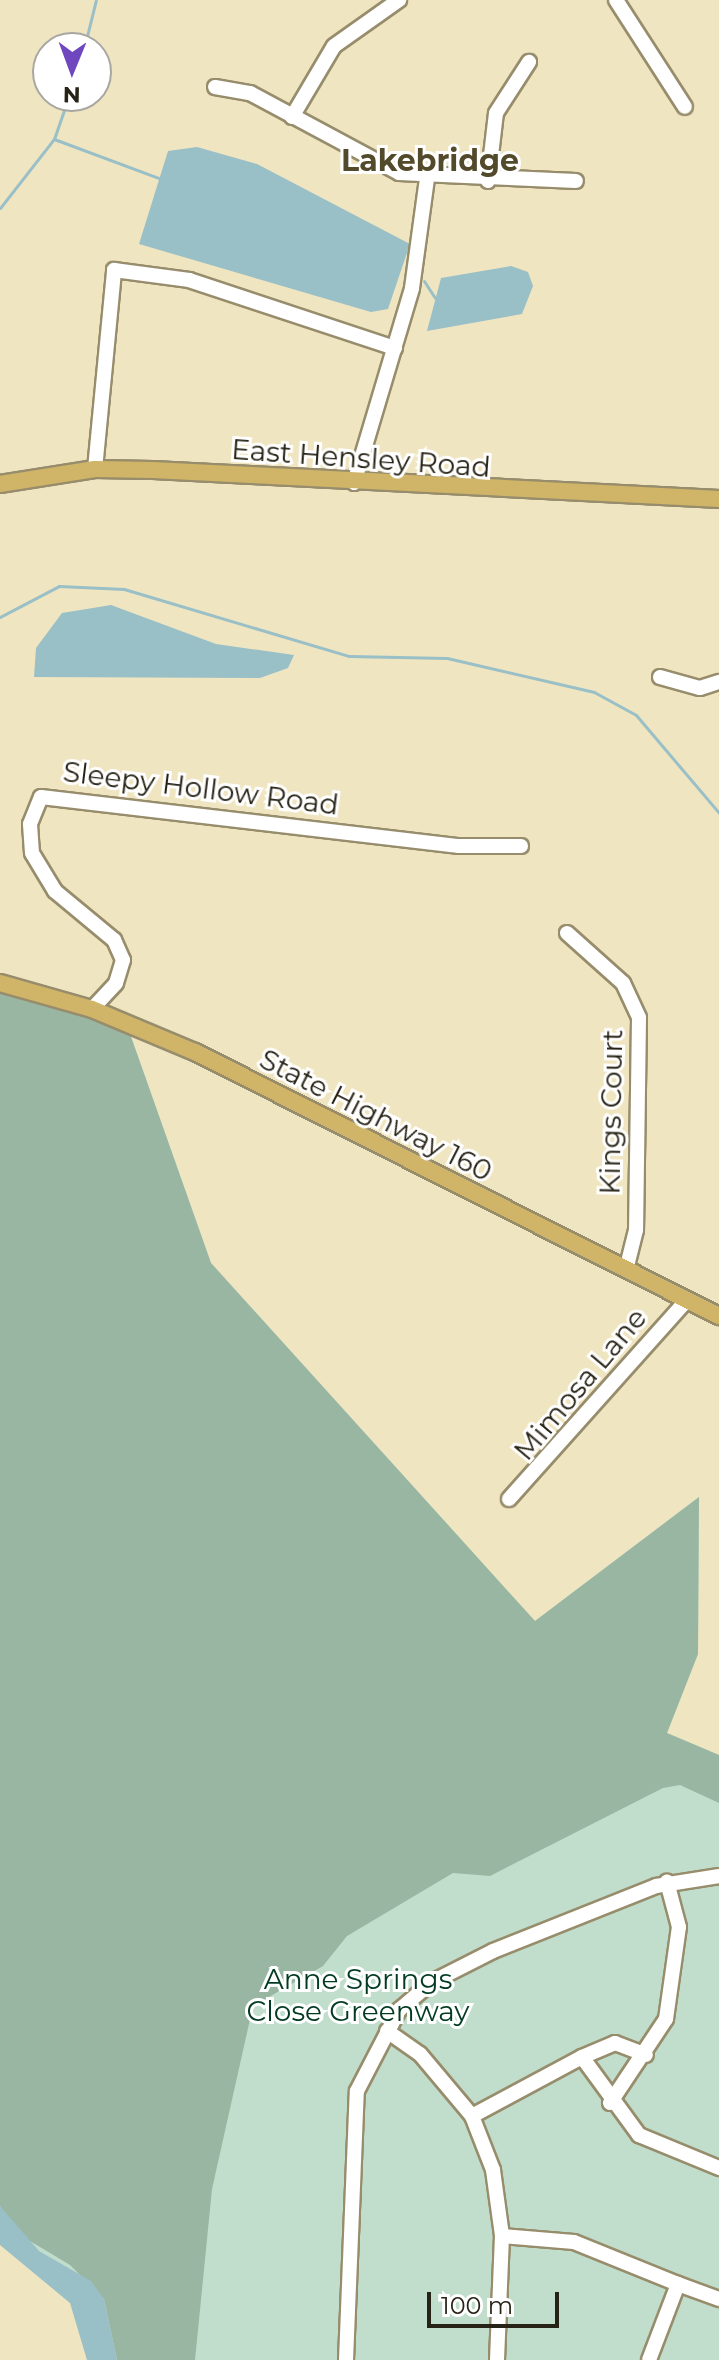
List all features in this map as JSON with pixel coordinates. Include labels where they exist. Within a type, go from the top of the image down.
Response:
[{"type":"main road","name":"East Hensley Road","points":[[0,484],[95,469],[719,499]]},
{"type":"main road","name":"State Highway 160","points":[[0,983],[92,1009],[195,1052],[719,1316]]},
{"type":"street","points":[[292,117],[334,46],[399,0]]},
{"type":"street","points":[[616,0],[685,107]]},
{"type":"street","points":[[488,181],[496,113],[529,62]]},
{"type":"street","points":[[215,87],[250,93],[375,164],[427,178],[576,181]]},
{"type":"street","points":[[354,483],[395,348],[420,250],[427,178]]},
{"type":"street","points":[[95,469],[114,270],[189,280],[395,348]]},
{"type":"street","points":[[660,677],[700,688],[719,682]]},
{"type":"street","name":"Sleepy Hollow Road","points":[[92,1009],[116,983],[123,960],[114,940],[55,891],[32,853],[30,824],[41,797],[451,846],[521,846]]},
{"type":"street","name":"Kings Court","points":[[567,933],[623,983],[639,1018],[636,1230],[626,1270]]},
{"type":"street","name":"Mimosa Lane","points":[[509,1499],[687,1300]]},
{"type":"street","points":[[346,2360],[357,2091],[387,2031],[432,1982],[667,1882],[719,1876]]},
{"type":"street","points":[[610,2103],[646,2055],[666,2019],[677,1963],[679,1927],[667,1882]]},
{"type":"street","points":[[387,2031],[420,2054],[472,2116],[493,2170],[502,2236],[497,2360]]},
{"type":"street","points":[[472,2116],[582,2057],[615,2043],[646,2055]]},
{"type":"street","points":[[582,2057],[610,2103],[639,2135],[719,2168]]},
{"type":"street","points":[[502,2236],[574,2242],[719,2299]]},
{"type":"street","points":[[649,2360],[678,2284]]},
{"type":"green space","name":"Anne Springs Close Greenway","points":[[0,989],[129,1031],[211,1263],[535,1621],[699,1497],[698,1654],[667,1733],[719,1755],[719,2360],[102,2360],[95,2323],[0,2228]]},
{"type":"green space","name":"Anne Springs Close Greenway","points":[[0,989],[129,1031],[211,1263],[535,1621],[699,1497],[698,1654],[667,1733],[719,1755],[719,1803],[680,1785],[663,1788],[490,1876],[453,1873],[347,1936],[323,1966],[253,2006],[212,2189],[195,2360],[117,2360],[104,2299],[70,2265],[20,2235],[0,2206]]},
{"type":"water","points":[[197,147],[257,164],[410,244],[388,309],[371,312],[139,244],[168,151]]},
{"type":"water","points":[[511,266],[528,272],[533,286],[522,314],[427,331],[441,278]]},
{"type":"water","points":[[111,605],[216,644],[294,655],[288,668],[260,678],[34,677],[36,648],[62,613]]},
{"type":"water","points":[[0,2206],[39,2251],[91,2281],[104,2299],[117,2360],[87,2360],[70,2303],[0,2245]]},
{"type":"waterway","points":[[88,32],[96,0]]},
{"type":"waterway","points":[[0,208],[54,139],[63,112]]},
{"type":"waterway","points":[[54,139],[159,178]]},
{"type":"waterway","points":[[424,281],[435,298]]},
{"type":"waterway","points":[[0,617],[59,586],[124,589],[349,656],[447,658],[594,692],[636,715],[719,813]]},
{"type":"district","name":"Lakebridge","points":[[430,161]]}]
